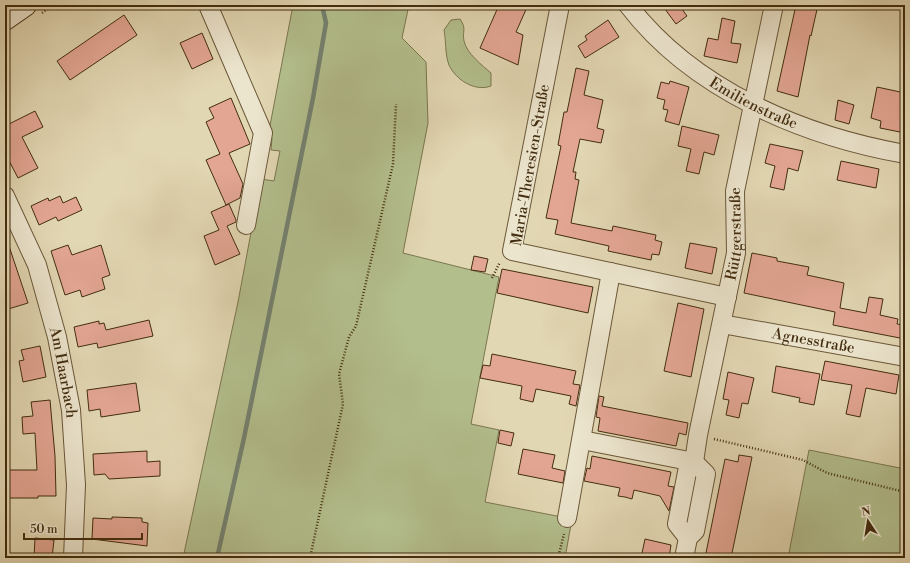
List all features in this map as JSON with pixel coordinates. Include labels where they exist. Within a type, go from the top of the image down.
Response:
[{"type":"main road","points":[[5,19],[25,5]]},
{"type":"street","points":[[208,5],[264,133],[246,225]]},
{"type":"street","name":"Maria-Theresien-Straße","points":[[560,5],[512,251],[727,297]]},
{"type":"street","name":"Emilienstraße","points":[[628,5],[663,43],[707,78],[752,105],[804,129],[851,144],[905,154]]},
{"type":"street","name":"Rüttgerstraße","points":[[694,462],[698,435],[736,252],[735,191],[774,5]]},
{"type":"street","name":"Am Haarbach","points":[[5,196],[37,265],[58,337],[72,425],[76,485],[73,558]]},
{"type":"street","points":[[567,518],[611,272]]},
{"type":"street","name":"Agnesstraße","points":[[722,324],[905,357]]},
{"type":"street","points":[[582,440],[694,462],[706,474],[695,532],[688,538],[684,558]]},
{"type":"path","points":[[310,558],[343,404],[339,374],[348,337],[356,326],[393,164],[396,104]]},
{"type":"path","points":[[698,435],[803,460],[827,473],[905,492]]},
{"type":"path","points":[[558,558],[567,518]]},
{"type":"green space","points":[[293,5],[409,5],[402,38],[426,62],[428,123],[403,253],[499,277],[471,424],[499,430],[485,502],[572,519],[565,558],[183,558],[238,302],[261,179],[274,181],[280,151],[271,150],[272,138],[268,136]]},
{"type":"green space","points":[[460,19],[463,25],[464,41],[466,46],[475,59],[491,73],[491,86],[473,86],[461,80],[449,65],[444,30],[451,20]]},
{"type":"green space","points":[[809,450],[905,469],[905,558],[788,558]]},
{"type":"building","points":[[499,5],[528,5],[516,32],[523,35],[518,65],[480,48]]},
{"type":"building","points":[[662,5],[679,5],[687,16],[676,24]]},
{"type":"building","points":[[796,5],[818,5],[811,36],[810,35],[798,97],[777,91]]},
{"type":"building","points":[[124,15],[137,35],[70,80],[57,61]]},
{"type":"building","points":[[722,18],[735,21],[731,43],[741,44],[737,63],[704,56],[708,38],[718,40]]},
{"type":"building","points":[[608,20],[619,37],[585,58],[578,46],[587,40],[585,36]]},
{"type":"building","points":[[202,33],[213,59],[192,69],[180,43]]},
{"type":"building","points":[[576,68],[589,71],[584,95],[603,100],[597,128],[604,130],[601,143],[580,139],[573,172],[576,172],[575,179],[579,180],[571,223],[612,231],[613,226],[656,235],[655,240],[662,242],[659,255],[652,254],[651,260],[608,251],[609,246],[555,234],[558,220],[546,218],[561,146],[558,145],[564,112],[567,112]]},
{"type":"building","points":[[670,81],[689,87],[679,125],[665,121],[668,110],[663,109],[665,100],[657,98],[661,82],[669,84]]},
{"type":"building","points":[[877,87],[905,93],[905,133],[880,128],[881,121],[871,118]]},
{"type":"building","points":[[231,98],[250,144],[229,153],[243,184],[240,198],[226,205],[206,160],[220,154],[206,122],[214,118],[209,108]]},
{"type":"building","points":[[838,100],[854,105],[849,124],[835,120]]},
{"type":"building","points":[[35,111],[43,127],[22,137],[38,168],[18,178],[5,153],[5,126]]},
{"type":"building","points":[[682,126],[719,135],[714,155],[704,152],[699,174],[686,171],[691,149],[678,146]]},
{"type":"building","points":[[770,144],[803,151],[798,171],[788,168],[784,190],[770,187],[775,166],[765,163]]},
{"type":"building","points":[[841,161],[879,169],[876,188],[837,180]]},
{"type":"building","points":[[60,196],[63,203],[76,197],[82,210],[58,221],[56,217],[39,225],[31,206],[48,198],[49,201]]},
{"type":"building","points":[[229,204],[236,222],[227,226],[240,254],[215,265],[204,236],[219,230],[211,212]]},
{"type":"building","points":[[7,240],[28,303],[5,310],[5,241]]},
{"type":"building","points":[[690,243],[717,248],[712,274],[685,268]]},
{"type":"building","points":[[68,245],[72,255],[101,245],[110,275],[102,278],[105,289],[82,297],[80,290],[65,295],[51,251]]},
{"type":"building","points":[[752,253],[777,258],[777,261],[809,267],[807,275],[844,283],[840,308],[866,313],[869,297],[883,299],[880,315],[898,319],[897,324],[905,325],[905,339],[833,325],[835,312],[744,293]]},
{"type":"building","points":[[474,256],[488,259],[485,272],[471,270]]},
{"type":"building","points":[[502,269],[593,287],[588,313],[497,293]]},
{"type":"building","points":[[678,303],[704,309],[691,377],[664,371]]},
{"type":"building","points":[[149,320],[153,336],[98,348],[97,343],[78,347],[74,327],[99,321],[99,324],[104,323],[106,330]]},
{"type":"building","points":[[40,346],[46,377],[23,382],[19,361],[24,360],[21,350]]},
{"type":"building","points":[[492,354],[576,371],[573,384],[580,385],[576,406],[569,404],[571,396],[536,389],[533,402],[520,399],[522,386],[480,378],[483,365],[490,366]]},
{"type":"building","points":[[825,361],[899,375],[896,394],[866,388],[860,417],[846,414],[852,385],[821,380]]},
{"type":"building","points":[[776,366],[820,374],[814,405],[799,402],[800,398],[772,392]]},
{"type":"building","points":[[728,372],[754,378],[748,404],[742,403],[739,418],[726,415],[729,400],[723,399]]},
{"type":"building","points":[[136,383],[140,411],[101,417],[100,409],[89,411],[87,390]]},
{"type":"building","points":[[599,396],[604,397],[602,406],[688,423],[686,435],[679,433],[676,446],[598,431],[600,418],[596,417]]},
{"type":"building","points":[[50,400],[55,456],[56,496],[38,496],[38,498],[5,498],[5,470],[37,470],[35,433],[23,434],[22,417],[33,416],[31,402]]},
{"type":"building","points":[[500,430],[514,433],[511,446],[498,443]]},
{"type":"building","points":[[523,449],[555,455],[552,468],[565,471],[563,483],[518,474]]},
{"type":"building","points":[[147,451],[147,462],[160,461],[160,476],[109,479],[105,474],[94,475],[93,454]]},
{"type":"building","points":[[739,455],[752,457],[731,558],[705,558],[725,459],[738,462]]},
{"type":"building","points":[[592,456],[671,472],[668,486],[674,487],[669,511],[660,496],[634,490],[632,499],[618,496],[620,488],[584,481],[587,468],[590,469]]},
{"type":"building","points":[[112,517],[142,518],[142,522],[148,523],[147,546],[92,539],[93,518],[112,519]]},
{"type":"building","points":[[35,538],[54,540],[52,558],[34,558]]},
{"type":"building","points":[[645,539],[671,545],[669,558],[641,558]]},
{"type":"waterway","points":[[217,558],[244,438],[313,98],[326,23],[322,5]]}]
